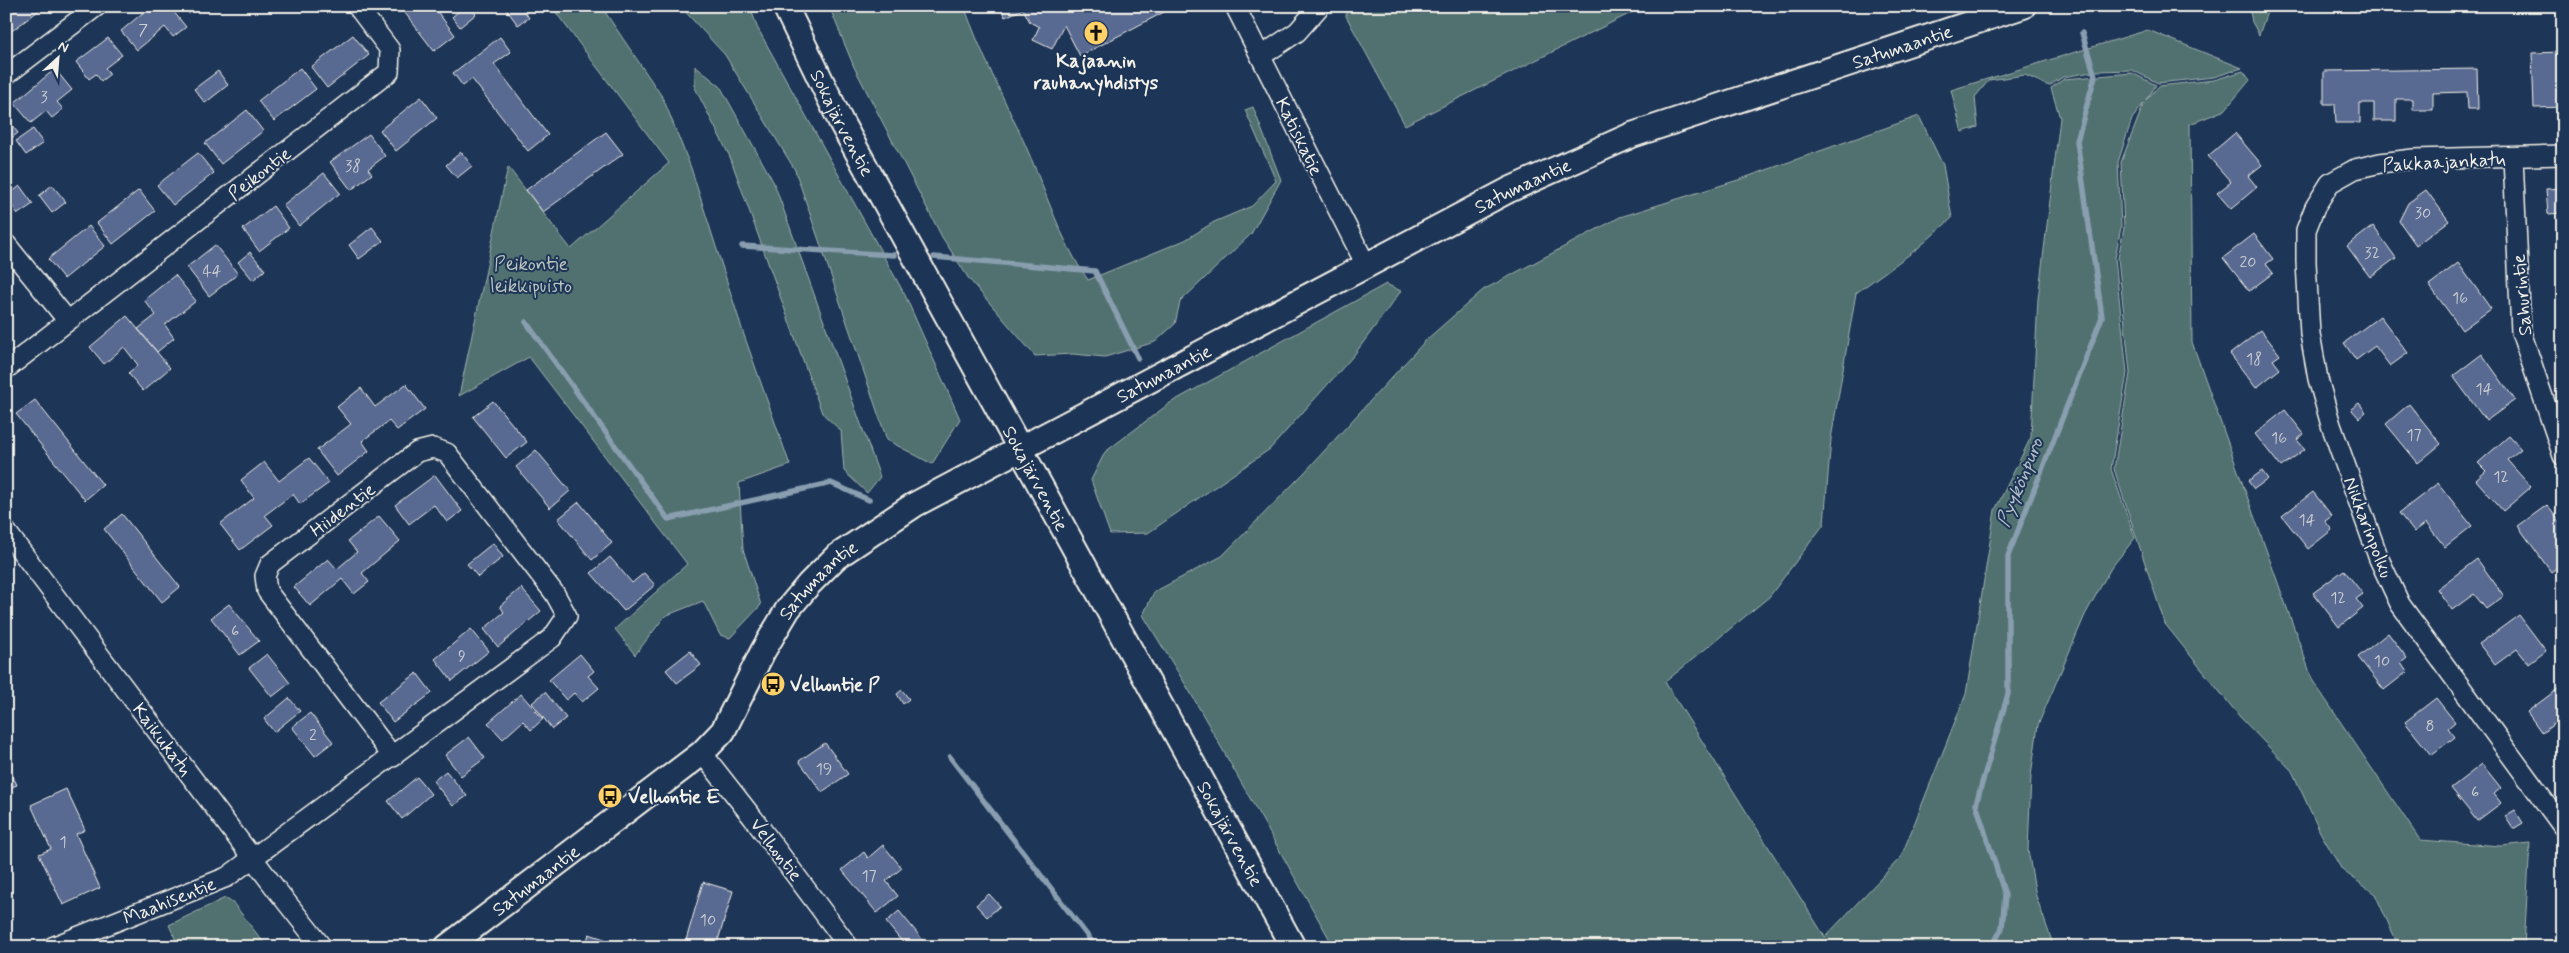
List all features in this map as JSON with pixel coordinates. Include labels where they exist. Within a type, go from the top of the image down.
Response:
[{"type":"street","points":[[6,75],[97,6]]},
{"type":"street","name":"Peikontie","points":[[6,369],[389,72],[390,50],[357,6]]},
{"type":"street","name":"Sokajärventie","points":[[785,6],[841,122],[1293,947]]},
{"type":"street","name":"Katiskatie","points":[[1235,6],[1366,265]]},
{"type":"street","points":[[1261,56],[1297,32],[1320,6]]},
{"type":"street","name":"Satumaantie","points":[[447,947],[702,754],[723,731],[763,651],[788,610],[836,557],[914,505],[1509,190],[1632,135],[2023,6]]},
{"type":"street","name":"Pakkaajankatu","points":[[2330,183],[2355,169],[2380,163],[2414,159],[2563,155]]},
{"type":"street","name":"Sahurintie","points":[[2513,157],[2521,332],[2563,456]]},
{"type":"street","name":"Nikkarinpolku","points":[[2330,183],[2315,208],[2306,230],[2310,334],[2318,379],[2331,425],[2376,550],[2400,604],[2563,827]]},
{"type":"street","points":[[6,244],[68,321]]},
{"type":"street","name":"Hiidentie","points":[[393,757],[267,591],[265,576],[270,564],[417,452],[433,448],[447,453],[555,594],[567,616]]},
{"type":"street","name":"Kaikukatu","points":[[6,531],[322,947]]},
{"type":"street","name":"Maahisentie","points":[[52,947],[227,877],[393,757],[552,638],[567,616]]},
{"type":"street","name":"Velhontie","points":[[702,754],[753,818],[849,947]]},
{"type":"green space","name":"Peikontie leikkipuisto","points":[[551,6],[601,6],[663,98],[691,168],[744,335],[790,465],[739,483],[743,549],[761,605],[730,638],[720,635],[703,601],[665,616],[635,655],[615,629],[687,564],[529,357],[459,396],[508,167],[571,249],[669,163]]},
{"type":"green space","points":[[680,6],[750,6],[757,27],[905,295],[960,419],[932,464],[887,440],[795,170],[725,55]]},
{"type":"green space","points":[[829,6],[964,6],[1069,248],[1088,280],[1185,240],[1214,222],[1252,206],[1276,181],[1245,110],[1253,107],[1281,180],[1251,234],[1180,302],[1175,324],[1155,342],[1105,357],[1073,354],[1035,356],[969,279],[942,237],[854,67]]},
{"type":"green space","points":[[1347,6],[1645,6],[1405,125],[1346,16]]},
{"type":"green space","points":[[2249,6],[2272,6],[2267,12],[2259,35],[2252,22]]},
{"type":"green space","points":[[2148,30],[2242,68],[2214,77],[2158,83],[2132,70],[2098,71],[2063,77],[2049,86],[2025,75],[1989,80],[1975,97],[1978,127],[1962,132],[1951,90]]},
{"type":"green space","points":[[695,66],[720,86],[774,183],[880,477],[867,493],[844,471],[841,431],[822,413],[730,157],[695,88]]},
{"type":"green space","points":[[2243,71],[2250,80],[2225,110],[2190,124],[2192,342],[2313,681],[2420,840],[2501,846],[2530,843],[2524,947],[2396,947],[2395,938],[2375,894],[2342,870],[2320,832],[2292,771],[2240,717],[2165,624],[2114,469],[2130,373],[2118,258],[2124,228],[2121,162],[2144,103],[2132,119],[2118,162],[2121,227],[2115,258],[2127,373],[2111,469],[2135,538],[2111,568],[2085,615],[2038,725],[2031,776],[2028,850],[2036,896],[2054,947],[1829,947],[1828,945],[1828,947],[1334,947],[1190,692],[1143,615],[1154,592],[1222,556],[1304,473],[1426,340],[1483,290],[1620,217],[1738,180],[1919,116],[1943,165],[1952,218],[1917,249],[1856,293],[1831,439],[1824,524],[1769,597],[1665,682],[1825,937],[1901,857],[1966,694],[1995,510],[2031,437],[2038,299],[2060,118],[2051,88],[2064,79],[2132,73],[2156,85],[2146,100],[2159,86],[2214,80]]},
{"type":"green space","points":[[1386,284],[1401,291],[1354,355],[1270,449],[1148,533],[1110,534],[1091,480],[1105,452],[1170,403]]},
{"type":"green space","points":[[225,898],[234,904],[267,947],[179,947],[169,925]]},
{"type":"building","points":[[6,6],[41,6],[42,8],[9,33],[6,30]]},
{"type":"building","points":[[151,6],[169,6],[186,27],[173,37],[165,27],[137,50],[121,31]]},
{"type":"building","points":[[183,6],[198,6],[189,14]]},
{"type":"building","points":[[405,6],[433,6],[455,35],[434,51],[402,9]]},
{"type":"building","points":[[465,6],[469,6],[476,14],[460,27],[452,17]]},
{"type":"building","points":[[510,6],[521,6],[529,18],[518,25],[506,9]]},
{"type":"building","name":"Kajaanin rauhanyhdistys","points":[[1001,6],[1161,6],[1164,12],[1080,56],[1064,25],[1052,49],[1033,40],[1039,27],[1030,22],[1023,9],[1005,17]]},
{"type":"building","points":[[353,35],[369,55],[327,88],[311,67]]},
{"type":"building","points":[[500,37],[511,52],[494,64],[548,135],[528,151],[472,79],[463,86],[453,73]]},
{"type":"building","points":[[108,38],[122,55],[105,68],[110,74],[101,81],[96,74],[89,79],[76,62]]},
{"type":"building","points":[[2563,52],[2563,107],[2534,108],[2532,53]]},
{"type":"building","points":[[300,68],[316,89],[274,121],[258,101]]},
{"type":"building","points":[[55,69],[72,90],[57,102],[63,109],[52,118],[46,111],[31,123],[14,103]]},
{"type":"building","points":[[2477,69],[2478,109],[2468,109],[2467,92],[2433,93],[2433,110],[2413,110],[2413,99],[2396,99],[2396,121],[2374,121],[2374,103],[2360,103],[2360,123],[2336,123],[2335,104],[2324,104],[2324,71]]},
{"type":"building","points":[[218,71],[228,85],[205,103],[194,89]]},
{"type":"building","points":[[421,97],[437,118],[396,151],[380,130]]},
{"type":"building","points":[[247,110],[263,131],[221,164],[205,143]]},
{"type":"building","points":[[6,118],[18,133],[6,142]]},
{"type":"building","points":[[33,129],[43,143],[26,155],[16,141]]},
{"type":"building","points":[[606,132],[623,154],[543,212],[526,190]]},
{"type":"building","points":[[2235,133],[2262,165],[2248,176],[2257,187],[2231,209],[2217,193],[2231,182],[2208,156]]},
{"type":"building","points":[[369,134],[385,156],[368,169],[372,174],[351,190],[330,162]]},
{"type":"building","points":[[461,152],[472,166],[457,178],[446,165]]},
{"type":"building","points":[[198,153],[214,173],[173,205],[157,185]]},
{"type":"building","points":[[324,173],[340,193],[299,226],[283,205]]},
{"type":"building","points":[[52,185],[66,202],[52,213],[39,196]]},
{"type":"building","points":[[20,186],[33,204],[18,214],[6,197]]},
{"type":"building","points":[[2563,188],[2563,213],[2548,214],[2546,189]]},
{"type":"building","points":[[139,190],[155,211],[113,244],[97,223]]},
{"type":"building","points":[[2426,190],[2449,221],[2416,245],[2399,221],[2408,203]]},
{"type":"building","points":[[273,206],[289,228],[259,251],[243,229]]},
{"type":"building","points":[[89,226],[105,246],[64,279],[48,259]]},
{"type":"building","points":[[2373,226],[2396,258],[2370,277],[2347,246]]},
{"type":"building","points":[[372,227],[383,241],[359,259],[349,245]]},
{"type":"building","points":[[2254,234],[2273,259],[2266,264],[2273,273],[2249,291],[2223,258]]},
{"type":"building","points":[[215,245],[238,274],[209,296],[187,267]]},
{"type":"building","points":[[250,252],[265,270],[253,280],[238,262]]},
{"type":"building","points":[[2458,263],[2491,309],[2462,330],[2429,285]]},
{"type":"building","points":[[175,275],[196,301],[165,325],[174,338],[157,352],[138,329],[156,315],[144,300]]},
{"type":"building","points":[[127,316],[170,368],[143,391],[128,373],[138,365],[124,347],[104,364],[90,347]]},
{"type":"building","points":[[2380,316],[2408,353],[2390,366],[2375,346],[2356,360],[2344,343]]},
{"type":"building","points":[[2261,330],[2280,355],[2273,360],[2280,369],[2256,388],[2230,354]]},
{"type":"building","points":[[2482,354],[2515,400],[2486,421],[2453,376]]},
{"type":"building","points":[[406,384],[425,409],[397,430],[389,421],[362,441],[369,451],[337,476],[317,450],[351,424],[337,407],[361,388],[375,407]]},
{"type":"building","points":[[35,400],[103,485],[85,500],[16,414]]},
{"type":"building","points":[[493,401],[527,442],[506,458],[473,417]]},
{"type":"building","points":[[2359,403],[2366,412],[2359,418],[2351,409]]},
{"type":"building","points":[[2409,404],[2441,444],[2418,463],[2386,424]]},
{"type":"building","points":[[2285,410],[2304,434],[2297,440],[2305,449],[2281,467],[2255,434]]},
{"type":"building","points":[[2509,436],[2521,449],[2507,460],[2531,487],[2503,511],[2476,480],[2486,471],[2478,463]]},
{"type":"building","points":[[536,450],[570,491],[550,508],[516,467]]},
{"type":"building","points":[[309,458],[329,483],[300,504],[293,494],[265,515],[273,525],[240,550],[220,524],[254,498],[241,480],[264,462],[279,481]]},
{"type":"building","points":[[2262,471],[2268,479],[2254,489],[2248,481]]},
{"type":"building","points":[[435,475],[462,511],[447,522],[434,505],[409,524],[395,505]]},
{"type":"building","points":[[2438,483],[2472,526],[2445,547],[2426,523],[2414,532],[2399,513]]},
{"type":"building","points":[[2313,492],[2332,516],[2325,521],[2332,530],[2308,549],[2282,516]]},
{"type":"building","points":[[579,502],[612,543],[592,560],[558,519]]},
{"type":"building","points":[[2547,505],[2563,527],[2563,563],[2551,572],[2518,526]]},
{"type":"building","points":[[122,514],[180,587],[162,602],[104,529]]},
{"type":"building","points":[[379,516],[400,541],[362,573],[369,582],[354,594],[342,579],[310,606],[294,587],[328,559],[337,569],[357,552],[348,541]]},
{"type":"building","points":[[493,543],[503,557],[478,577],[467,564]]},
{"type":"building","points":[[610,557],[632,583],[644,573],[655,585],[624,611],[591,573]]},
{"type":"building","points":[[2477,559],[2504,596],[2486,609],[2474,594],[2452,610],[2437,589]]},
{"type":"building","points":[[2344,570],[2363,594],[2356,599],[2363,608],[2339,627],[2313,593]]},
{"type":"building","points":[[521,588],[541,611],[498,647],[484,629],[504,612],[500,606]]},
{"type":"building","points":[[229,604],[259,641],[240,655],[211,618]]},
{"type":"building","points":[[2519,615],[2546,651],[2529,664],[2517,649],[2495,665],[2479,644]]},
{"type":"building","points":[[471,629],[489,651],[452,681],[435,659]]},
{"type":"building","points":[[2388,633],[2407,658],[2401,663],[2407,672],[2384,690],[2358,657]]},
{"type":"building","points":[[690,651],[701,665],[677,683],[666,670]]},
{"type":"building","points":[[267,654],[290,683],[272,697],[249,668]]},
{"type":"building","points":[[580,654],[594,671],[588,676],[599,688],[582,702],[574,693],[566,700],[549,680]]},
{"type":"building","points":[[417,673],[432,693],[393,722],[378,702]]},
{"type":"building","points":[[2563,685],[2563,717],[2542,733],[2527,712]]},
{"type":"building","points":[[902,690],[909,699],[903,704],[897,694]]},
{"type":"building","points":[[545,692],[566,718],[552,729],[532,703]]},
{"type":"building","points":[[521,694],[543,719],[531,730],[523,721],[503,739],[488,723]]},
{"type":"building","points":[[289,698],[300,711],[274,732],[264,719]]},
{"type":"building","points":[[2436,698],[2455,722],[2448,728],[2455,737],[2431,755],[2405,722]]},
{"type":"building","points":[[310,713],[333,742],[315,756],[292,727]]},
{"type":"building","points":[[469,737],[485,758],[461,776],[445,755]]},
{"type":"building","points":[[825,743],[848,774],[822,792],[799,761]]},
{"type":"building","points":[[6,761],[17,785],[6,789]]},
{"type":"building","points":[[2482,764],[2501,788],[2494,794],[2501,803],[2477,821],[2451,788]]},
{"type":"building","points":[[446,771],[467,796],[453,806],[433,781]]},
{"type":"building","points":[[417,777],[431,794],[402,819],[388,801]]},
{"type":"building","points":[[66,789],[85,830],[76,834],[100,888],[63,905],[39,854],[51,849],[31,805]]},
{"type":"building","points":[[2515,810],[2523,823],[2513,829],[2505,816]]},
{"type":"building","points":[[883,845],[902,868],[886,881],[898,896],[877,913],[842,870],[864,852],[868,858]]},
{"type":"building","points":[[703,882],[733,891],[716,947],[684,947]]},
{"type":"building","points":[[989,894],[1000,906],[987,917],[976,905]]},
{"type":"building","points":[[2559,905],[2563,905],[2563,941],[2558,940]]},
{"type":"building","points":[[899,911],[927,945],[925,947],[906,947],[886,922]]},
{"type":"building","points":[[589,934],[620,944],[619,947],[585,947]]},
{"type":"waterway","name":"Pyykönpuro","points":[[1992,947],[2002,928],[2005,895],[1976,804],[2008,694],[2008,556],[2102,317],[2077,141],[2095,76],[2082,33]]},
{"type":"waterway","points":[[742,246],[894,255]]},
{"type":"waterway","points":[[934,257],[1095,271],[1138,358]]},
{"type":"waterway","points":[[526,322],[668,519],[831,483],[869,500]]},
{"type":"waterway","points":[[950,757],[1096,947]]},
{"type":"place","name":"Kajaanin rauhanyhdistys","points":[[1096,33]]},
{"type":"place","name":"Velhontie P","points":[[773,684]]},
{"type":"place","name":"Velhontie E","points":[[610,796]]}]
